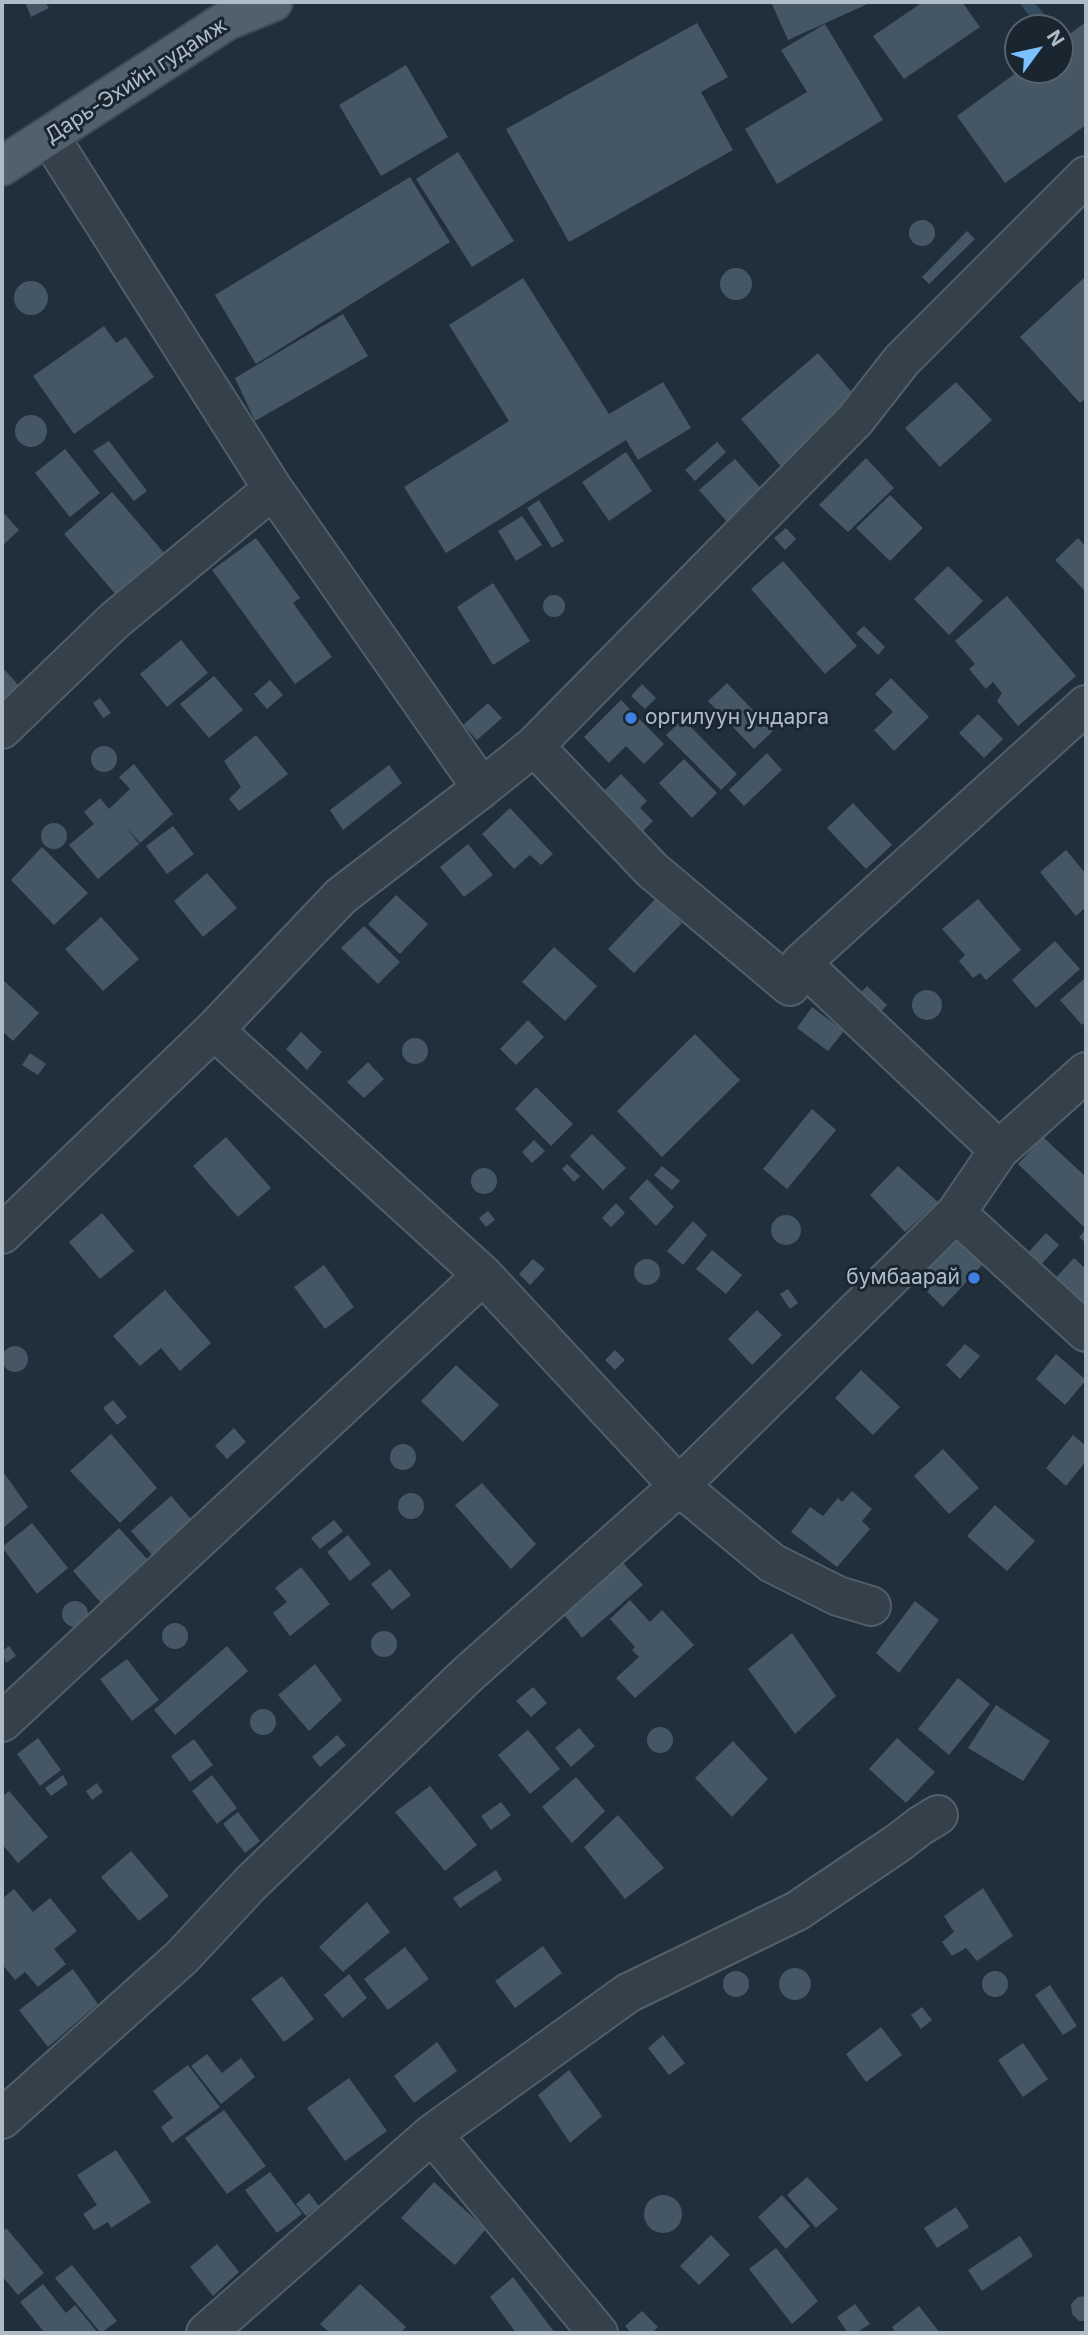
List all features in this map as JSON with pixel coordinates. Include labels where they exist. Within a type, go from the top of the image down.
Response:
[{"type":"main road","name":"Дарь-Эхийн гудамж","points":[[2,166],[226,21],[273,2]]},
{"type":"street","points":[[49,136],[273,489],[482,788]]},
{"type":"street","points":[[2,1234],[214,1030],[341,896],[534,746],[855,420],[902,360],[1086,176]]},
{"type":"street","points":[[2,729],[115,620],[273,489]]},
{"type":"street","points":[[534,746],[652,870],[790,986],[801,963],[1086,705]]},
{"type":"street","points":[[801,963],[999,1150]]},
{"type":"street","points":[[214,1030],[483,1275],[679,1486],[772,1563],[838,1596],[871,1606]]},
{"type":"street","points":[[2,2119],[182,1957],[251,1883],[467,1675],[679,1486],[956,1213],[999,1150],[1086,1072]]},
{"type":"street","points":[[956,1213],[1086,1332]]},
{"type":"street","points":[[2,1722],[483,1275]]},
{"type":"street","points":[[206,2333],[432,2134],[628,1993],[797,1911],[938,1815]]},
{"type":"street","points":[[432,2134],[598,2333]]},
{"type":"building","points":[[25,2],[45,2],[49,8],[31,17]]},
{"type":"building","points":[[771,2],[872,2],[788,40]]},
{"type":"building","points":[[923,2],[962,2],[980,27],[904,79],[873,36]]},
{"type":"building","points":[[1086,22],[1086,125],[1005,183],[957,116],[1004,82],[1004,84],[1074,84],[1074,31]]},
{"type":"building","points":[[697,23],[728,77],[701,92],[733,150],[569,242],[506,129]]},
{"type":"building","points":[[825,24],[883,120],[777,184],[745,129],[807,92],[781,50]]},
{"type":"building","points":[[406,65],[448,137],[381,176],[339,105]]},
{"type":"building","points":[[458,152],[514,241],[472,267],[416,179]]},
{"type":"building","points":[[410,177],[450,242],[256,364],[215,295]]},
{"type":"building","points":[[922,220],[932,223],[935,233],[932,243],[922,246],[912,243],[909,233],[912,223]]},
{"type":"building","points":[[967,231],[975,239],[929,284],[922,277]]},
{"type":"building","points":[[736,268],[747,273],[752,284],[747,295],[736,300],[725,295],[720,284],[725,273]]},
{"type":"building","points":[[1086,276],[1086,398],[1080,403],[1020,337]]},
{"type":"building","points":[[523,278],[609,414],[663,382],[691,428],[638,460],[626,440],[446,553],[404,487],[509,421],[449,325]]},
{"type":"building","points":[[31,281],[43,286],[48,298],[43,310],[31,315],[19,310],[14,298],[19,286]]},
{"type":"building","points":[[343,314],[368,356],[255,421],[235,378]]},
{"type":"building","points":[[104,326],[116,343],[126,337],[154,377],[74,434],[33,376]]},
{"type":"building","points":[[818,353],[861,403],[784,470],[741,419]]},
{"type":"building","points":[[956,382],[992,420],[940,467],[905,428]]},
{"type":"building","points":[[31,415],[42,420],[47,431],[42,442],[31,447],[20,442],[15,431],[20,420]]},
{"type":"building","points":[[109,441],[147,491],[134,501],[93,451]]},
{"type":"building","points":[[717,442],[726,452],[695,481],[685,470]]},
{"type":"building","points":[[65,449],[100,493],[70,517],[35,473]]},
{"type":"building","points":[[626,452],[652,491],[609,521],[582,482]]},
{"type":"building","points":[[866,458],[894,488],[848,532],[819,505]]},
{"type":"building","points":[[735,459],[764,492],[728,523],[699,490]]},
{"type":"building","points":[[112,492],[165,554],[117,596],[64,534]]},
{"type":"building","points":[[890,495],[923,528],[890,561],[856,528]]},
{"type":"building","points":[[539,500],[564,541],[552,548],[527,508]]},
{"type":"building","points":[[2,511],[19,530],[2,546]]},
{"type":"building","points":[[522,516],[542,545],[516,561],[498,531]]},
{"type":"building","points":[[786,528],[796,539],[785,550],[774,538]]},
{"type":"building","points":[[256,538],[300,598],[293,603],[332,657],[295,684],[212,570]]},
{"type":"building","points":[[1078,538],[1086,547],[1086,592],[1055,560]]},
{"type":"building","points":[[783,561],[857,646],[825,674],[751,589]]},
{"type":"building","points":[[948,566],[983,601],[949,635],[914,599]]},
{"type":"building","points":[[493,583],[530,641],[493,665],[457,607]]},
{"type":"building","points":[[554,595],[562,598],[565,606],[562,614],[554,617],[546,614],[543,606],[546,598]]},
{"type":"building","points":[[1007,596],[1076,676],[1018,726],[997,701],[1002,693],[993,682],[986,689],[969,669],[975,664],[955,641]]},
{"type":"building","points":[[864,626],[885,647],[878,655],[856,633]]},
{"type":"building","points":[[181,640],[208,673],[167,707],[140,674]]},
{"type":"building","points":[[2,667],[22,689],[2,707]]},
{"type":"building","points":[[214,676],[243,710],[209,738],[180,704]]},
{"type":"building","points":[[891,678],[929,717],[894,751],[874,730],[893,712],[875,694]]},
{"type":"building","points":[[270,680],[283,695],[267,709],[254,694]]},
{"type":"building","points":[[727,683],[773,731],[754,749],[708,701]]},
{"type":"building","points":[[642,684],[656,698],[645,709],[631,696]]},
{"type":"building","points":[[100,698],[111,713],[103,718],[93,703]]},
{"type":"building","points":[[621,700],[664,744],[644,764],[626,746],[609,763],[584,737]]},
{"type":"building","points":[[488,703],[502,718],[477,740],[463,725]]},
{"type":"building","points":[[978,714],[1003,739],[984,758],[959,733]]},
{"type":"building","points":[[683,719],[737,774],[721,790],[666,735]]},
{"type":"building","points":[[256,735],[288,774],[239,811],[229,799],[241,787],[224,761]]},
{"type":"building","points":[[104,746],[113,750],[117,759],[113,768],[104,772],[95,768],[91,759],[95,750]]},
{"type":"building","points":[[767,753],[782,770],[744,806],[729,790]]},
{"type":"building","points":[[684,759],[717,793],[692,818],[659,783]]},
{"type":"building","points":[[134,764],[173,814],[140,843],[126,827],[139,844],[98,879],[69,845],[94,824],[84,812],[100,798],[109,809],[130,789],[119,777]]},
{"type":"building","points":[[389,765],[402,783],[343,830],[330,810]]},
{"type":"building","points":[[621,774],[647,801],[640,808],[653,821],[642,832],[603,792]]},
{"type":"building","points":[[853,803],[892,845],[866,869],[827,828]]},
{"type":"building","points":[[510,808],[553,854],[541,865],[530,855],[514,869],[482,834]]},
{"type":"building","points":[[54,823],[63,827],[67,836],[63,845],[54,849],[45,845],[41,836],[45,827]]},
{"type":"building","points":[[173,826],[194,854],[167,874],[146,846]]},
{"type":"building","points":[[468,844],[493,875],[464,897],[440,867]]},
{"type":"building","points":[[42,847],[88,893],[54,925],[11,880]]},
{"type":"building","points":[[1066,850],[1086,874],[1086,907],[1076,916],[1040,872]]},
{"type":"building","points":[[207,873],[237,908],[203,937],[174,901]]},
{"type":"building","points":[[396,895],[428,924],[400,954],[368,924]]},
{"type":"building","points":[[656,898],[682,923],[634,973],[608,949]]},
{"type":"building","points":[[978,899],[1021,950],[986,980],[980,973],[973,978],[959,961],[965,955],[942,929]]},
{"type":"building","points":[[101,917],[139,959],[103,991],[65,949]]},
{"type":"building","points":[[364,926],[400,962],[378,984],[341,948]]},
{"type":"building","points":[[1055,941],[1080,969],[1036,1008],[1012,980]]},
{"type":"building","points":[[554,947],[597,986],[565,1021],[522,982]]},
{"type":"building","points":[[1085,978],[1086,1022],[1082,1025],[1060,1000]]},
{"type":"building","points":[[2,979],[39,1013],[13,1041],[2,1031]]},
{"type":"building","points":[[867,986],[887,1005],[879,1014],[859,995]]},
{"type":"building","points":[[927,990],[938,994],[942,1005],[938,1016],[927,1020],[916,1016],[912,1005],[916,994]]},
{"type":"building","points":[[812,1007],[844,1031],[828,1051],[797,1028]]},
{"type":"building","points":[[528,1020],[544,1037],[516,1065],[500,1049]]},
{"type":"building","points":[[301,1032],[322,1052],[307,1070],[286,1049]]},
{"type":"building","points":[[695,1034],[740,1080],[662,1157],[617,1111]]},
{"type":"building","points":[[415,1038],[424,1042],[428,1051],[424,1060],[415,1064],[406,1060],[402,1051],[406,1042]]},
{"type":"building","points":[[30,1053],[46,1064],[38,1075],[22,1065]]},
{"type":"building","points":[[368,1062],[384,1079],[364,1098],[347,1082]]},
{"type":"building","points":[[536,1087],[573,1124],[551,1146],[515,1109]]},
{"type":"building","points":[[812,1109],[836,1130],[787,1189],[763,1169]]},
{"type":"building","points":[[592,1134],[626,1168],[603,1190],[570,1156]]},
{"type":"building","points":[[226,1137],[271,1188],[238,1217],[193,1166]]},
{"type":"building","points":[[1043,1137],[1086,1177],[1086,1229],[1018,1164]]},
{"type":"building","points":[[534,1140],[545,1151],[532,1163],[522,1152]]},
{"type":"building","points":[[567,1164],[580,1176],[574,1182],[562,1169]]},
{"type":"building","points":[[662,1166],[680,1181],[672,1190],[654,1175]]},
{"type":"building","points":[[898,1166],[938,1202],[905,1232],[870,1195]]},
{"type":"building","points":[[484,1168],[493,1172],[497,1181],[493,1190],[484,1194],[475,1190],[471,1181],[475,1172]]},
{"type":"building","points":[[647,1179],[674,1207],[656,1226],[629,1198]]},
{"type":"building","points":[[616,1203],[625,1213],[611,1227],[602,1218]]},
{"type":"building","points":[[488,1211],[495,1220],[486,1227],[479,1218]]},
{"type":"building","points":[[102,1213],[134,1251],[100,1279],[69,1242]]},
{"type":"building","points":[[786,1215],[792,1216],[800,1224],[800,1236],[792,1244],[786,1245],[780,1244],[772,1236],[771,1230],[772,1224],[780,1216]]},
{"type":"building","points":[[693,1221],[707,1235],[683,1265],[667,1251]]},
{"type":"building","points":[[1086,1229],[1086,1243],[1079,1237]]},
{"type":"building","points":[[1046,1233],[1059,1245],[1036,1270],[1023,1258]]},
{"type":"building","points":[[959,1235],[987,1260],[943,1307],[916,1281]]},
{"type":"building","points":[[712,1250],[742,1275],[726,1294],[696,1269]]},
{"type":"building","points":[[1074,1258],[1086,1269],[1086,1299],[1076,1310],[1049,1285]]},
{"type":"building","points":[[533,1259],[545,1269],[530,1285],[519,1274]]},
{"type":"building","points":[[647,1259],[656,1263],[660,1272],[656,1281],[647,1285],[638,1281],[634,1272],[638,1263]]},
{"type":"building","points":[[324,1265],[354,1307],[325,1329],[294,1287]]},
{"type":"building","points":[[788,1289],[798,1303],[790,1309],[780,1294]]},
{"type":"building","points":[[165,1290],[211,1343],[180,1371],[161,1348],[140,1366],[113,1336]]},
{"type":"building","points":[[757,1310],[782,1335],[752,1365],[728,1339]]},
{"type":"building","points":[[965,1344],[980,1356],[960,1379],[946,1365]]},
{"type":"building","points":[[15,1346],[24,1350],[28,1359],[24,1368],[15,1372],[6,1368],[2,1359],[6,1350]]},
{"type":"building","points":[[615,1350],[625,1360],[615,1370],[605,1360]]},
{"type":"building","points":[[1056,1354],[1086,1380],[1065,1405],[1036,1379]]},
{"type":"building","points":[[456,1365],[499,1405],[463,1442],[421,1401]]},
{"type":"building","points":[[861,1370],[900,1407],[873,1435],[835,1398]]},
{"type":"building","points":[[113,1400],[127,1417],[117,1425],[103,1408]]},
{"type":"building","points":[[234,1428],[246,1442],[227,1459],[215,1446]]},
{"type":"building","points":[[111,1434],[157,1488],[120,1523],[70,1471]]},
{"type":"building","points":[[1073,1435],[1086,1446],[1086,1461],[1066,1486],[1046,1468]]},
{"type":"building","points":[[403,1444],[412,1448],[416,1457],[412,1466],[403,1470],[394,1466],[390,1457],[394,1448]]},
{"type":"building","points":[[943,1449],[979,1488],[949,1514],[914,1476]]},
{"type":"building","points":[[2,1470],[28,1507],[2,1529]]},
{"type":"building","points":[[482,1483],[536,1544],[511,1569],[455,1505]]},
{"type":"building","points":[[852,1491],[872,1509],[862,1521],[870,1529],[837,1567],[791,1532],[810,1507],[823,1516],[838,1498],[842,1502]]},
{"type":"building","points":[[411,1493],[420,1497],[424,1506],[420,1515],[411,1519],[402,1515],[398,1506],[402,1497]]},
{"type":"building","points":[[171,1496],[192,1520],[152,1555],[131,1531]]},
{"type":"building","points":[[995,1505],[1035,1541],[1007,1571],[967,1536]]},
{"type":"building","points":[[334,1520],[343,1531],[320,1549],[311,1538]]},
{"type":"building","points":[[32,1523],[68,1568],[37,1594],[2,1547]]},
{"type":"building","points":[[119,1528],[148,1560],[101,1603],[73,1571]]},
{"type":"building","points":[[348,1535],[371,1564],[350,1581],[327,1552]]},
{"type":"building","points":[[617,1556],[643,1585],[582,1638],[558,1607]]},
{"type":"building","points":[[301,1567],[330,1604],[290,1636],[273,1613],[287,1602],[275,1588]]},
{"type":"building","points":[[390,1569],[411,1595],[392,1610],[371,1584]]},
{"type":"building","points":[[630,1600],[650,1622],[662,1610],[694,1645],[635,1698],[616,1678],[639,1657],[632,1650],[635,1647],[610,1619]]},
{"type":"building","points":[[75,1601],[84,1605],[88,1614],[84,1623],[75,1627],[66,1623],[62,1614],[66,1605]]},
{"type":"building","points":[[915,1601],[939,1620],[899,1673],[876,1653]]},
{"type":"building","points":[[175,1623],[184,1627],[188,1636],[184,1645],[175,1649],[166,1645],[162,1636],[166,1627]]},
{"type":"building","points":[[384,1631],[393,1635],[397,1644],[393,1653],[384,1657],[375,1653],[371,1644],[375,1635]]},
{"type":"building","points":[[792,1633],[836,1696],[795,1734],[748,1669]]},
{"type":"building","points":[[9,1646],[16,1656],[6,1663],[2,1651]]},
{"type":"building","points":[[227,1646],[248,1671],[175,1735],[154,1710]]},
{"type":"building","points":[[127,1659],[159,1700],[132,1721],[100,1679]]},
{"type":"building","points":[[315,1664],[342,1700],[309,1731],[278,1695]]},
{"type":"building","points":[[958,1678],[990,1704],[949,1755],[918,1729]]},
{"type":"building","points":[[533,1687],[547,1703],[531,1717],[516,1701]]},
{"type":"building","points":[[996,1705],[1050,1741],[1023,1781],[968,1748]]},
{"type":"building","points":[[263,1709],[272,1713],[276,1722],[272,1731],[263,1735],[254,1731],[250,1722],[254,1713]]},
{"type":"building","points":[[660,1727],[669,1731],[673,1740],[669,1749],[660,1753],[651,1749],[647,1740],[651,1731]]},
{"type":"building","points":[[579,1728],[595,1746],[571,1767],[555,1748]]},
{"type":"building","points":[[528,1730],[560,1769],[530,1794],[498,1755]]},
{"type":"building","points":[[337,1735],[346,1745],[320,1767],[312,1757]]},
{"type":"building","points":[[38,1738],[61,1770],[40,1786],[17,1754]]},
{"type":"building","points":[[897,1738],[935,1772],[906,1803],[869,1769]]},
{"type":"building","points":[[194,1739],[213,1765],[190,1782],[171,1756]]},
{"type":"building","points":[[733,1741],[768,1779],[732,1817],[695,1778]]},
{"type":"building","points":[[63,1775],[68,1784],[51,1796],[45,1788]]},
{"type":"building","points":[[212,1775],[237,1808],[217,1824],[192,1791]]},
{"type":"building","points":[[576,1777],[605,1811],[572,1843],[542,1807]]},
{"type":"building","points":[[97,1783],[103,1792],[92,1800],[86,1791]]},
{"type":"building","points":[[430,1786],[477,1845],[445,1871],[395,1812]]},
{"type":"building","points":[[9,1791],[48,1837],[18,1863],[2,1844],[2,1797]]},
{"type":"building","points":[[501,1802],[511,1815],[491,1830],[481,1816]]},
{"type":"building","points":[[238,1812],[260,1841],[245,1853],[223,1824]]},
{"type":"building","points":[[618,1815],[664,1868],[625,1899],[584,1847]]},
{"type":"building","points":[[131,1851],[169,1896],[139,1921],[101,1877]]},
{"type":"building","points":[[496,1870],[502,1880],[460,1908],[453,1898]]},
{"type":"building","points":[[983,1888],[1013,1936],[977,1961],[966,1948],[952,1956],[942,1942],[954,1932],[944,1916]]},
{"type":"building","points":[[14,1889],[33,1912],[50,1898],[77,1931],[54,1949],[66,1964],[38,1987],[25,1972],[15,1980],[2,1964],[2,1899]]},
{"type":"building","points":[[367,1902],[390,1932],[343,1972],[319,1947]]},
{"type":"building","points":[[543,1946],[562,1973],[515,2008],[495,1981]]},
{"type":"building","points":[[405,1947],[429,1979],[388,2010],[364,1979]]},
{"type":"building","points":[[795,1968],[806,1973],[811,1984],[806,1995],[795,2000],[784,1995],[779,1984],[784,1973]]},
{"type":"building","points":[[73,1969],[98,2004],[48,2047],[19,2010]]},
{"type":"building","points":[[736,1971],[745,1975],[749,1984],[745,1993],[736,1997],[727,1993],[723,1984],[727,1975]]},
{"type":"building","points":[[995,1971],[1004,1975],[1008,1984],[1004,1993],[995,1997],[986,1993],[982,1984],[986,1975]]},
{"type":"building","points":[[349,1974],[367,1998],[343,2018],[324,1995]]},
{"type":"building","points":[[282,1976],[314,2019],[284,2042],[251,1999]]},
{"type":"building","points":[[1050,1985],[1077,2026],[1063,2035],[1035,1995]]},
{"type":"building","points":[[922,2007],[932,2020],[921,2029],[911,2015]]},
{"type":"building","points":[[881,2027],[902,2055],[866,2082],[846,2054]]},
{"type":"building","points":[[663,2035],[685,2063],[669,2075],[648,2048]]},
{"type":"building","points":[[437,2042],[457,2071],[414,2103],[394,2076]]},
{"type":"building","points":[[1023,2043],[1048,2079],[1023,2097],[998,2060]]},
{"type":"building","points":[[207,2054],[222,2073],[241,2058],[255,2077],[221,2104],[191,2066]]},
{"type":"building","points":[[188,2065],[220,2107],[172,2143],[161,2127],[173,2118],[153,2091]]},
{"type":"building","points":[[569,2070],[602,2116],[570,2143],[538,2095]]},
{"type":"building","points":[[349,2078],[387,2131],[345,2161],[307,2108]]},
{"type":"building","points":[[224,2110],[266,2166],[227,2194],[185,2138]]},
{"type":"building","points":[[116,2150],[151,2202],[111,2228],[108,2222],[94,2230],[83,2214],[97,2205],[77,2175]]},
{"type":"building","points":[[270,2172],[302,2214],[277,2233],[245,2190]]},
{"type":"building","points":[[807,2177],[838,2209],[816,2228],[787,2195]]},
{"type":"building","points":[[434,2182],[486,2229],[455,2265],[401,2218]]},
{"type":"building","points":[[309,2193],[319,2206],[306,2216],[296,2204]]},
{"type":"building","points":[[663,2195],[676,2201],[682,2214],[676,2227],[663,2233],[650,2227],[644,2214],[650,2201]]},
{"type":"building","points":[[782,2195],[810,2226],[786,2249],[758,2217]]},
{"type":"building","points":[[956,2207],[969,2227],[937,2248],[924,2228]]},
{"type":"building","points":[[6,2228],[44,2273],[18,2295],[2,2276],[2,2232]]},
{"type":"building","points":[[711,2235],[730,2255],[699,2285],[680,2266]]},
{"type":"building","points":[[1020,2236],[1033,2256],[982,2291],[968,2270]]},
{"type":"building","points":[[217,2244],[239,2272],[213,2296],[190,2267]]},
{"type":"building","points":[[776,2248],[818,2301],[792,2324],[749,2269]]},
{"type":"building","points":[[72,2265],[117,2321],[101,2333],[55,2278]]},
{"type":"building","points":[[513,2277],[555,2333],[516,2333],[490,2297]]},
{"type":"building","points":[[43,2284],[66,2313],[75,2305],[98,2333],[45,2333],[20,2302]]},
{"type":"building","points":[[360,2284],[406,2327],[400,2333],[330,2333],[320,2324]]},
{"type":"building","points":[[1086,2296],[1086,2321],[1079,2321],[1072,2314],[1071,2304],[1078,2297]]},
{"type":"building","points":[[855,2304],[870,2324],[856,2333],[848,2333],[837,2317]]},
{"type":"building","points":[[919,2306],[940,2333],[896,2333],[892,2327]]},
{"type":"building","points":[[642,2311],[658,2327],[652,2333],[631,2333],[625,2326]]},
{"type":"waterway","points":[[1026,2],[1036,14]]},
{"type":"place","name":"оргилуун ундарга","points":[[631,718]]},
{"type":"place","name":"бумбаарай","points":[[974,1278]]}]
